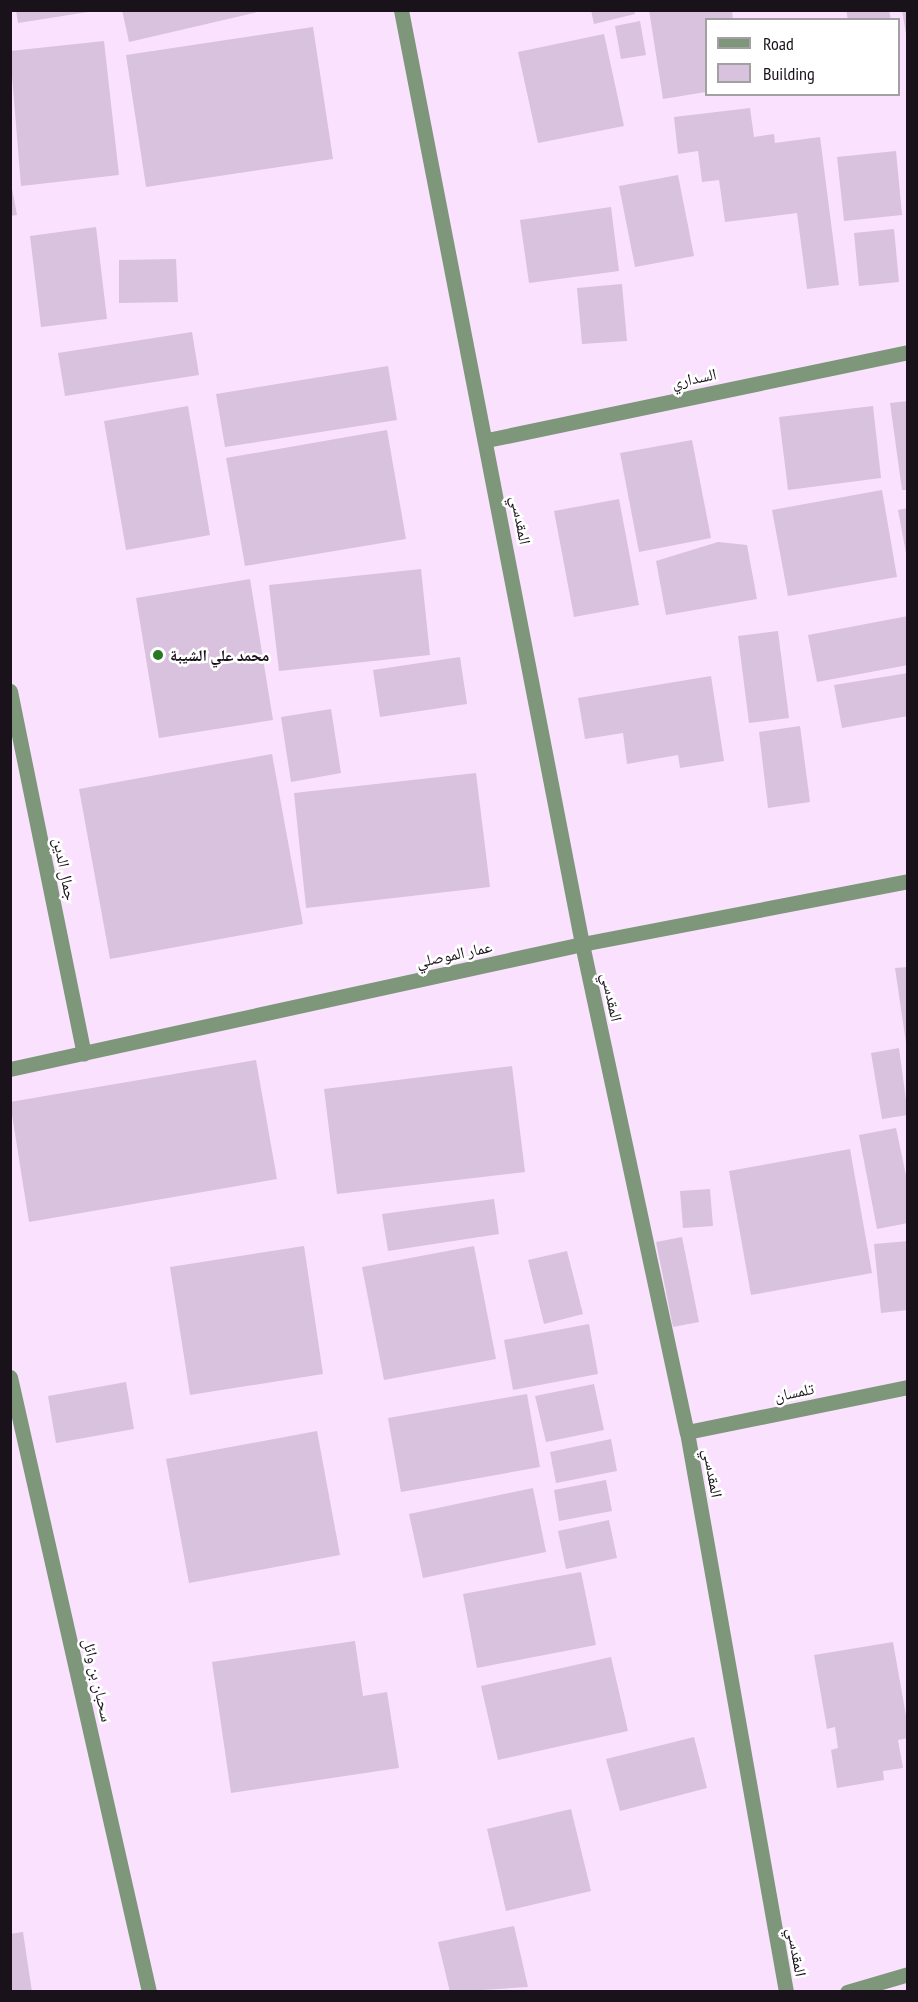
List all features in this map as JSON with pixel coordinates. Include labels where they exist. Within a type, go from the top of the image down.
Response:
[{"type":"street","name":"المقدسي","points":[[401,10],[487,440],[582,944],[687,1432],[786,1992]]},
{"type":"street","name":"السداري","points":[[487,440],[908,352]]},
{"type":"street","name":"جمال الدين","points":[[10,692],[84,1054]]},
{"type":"street","name":"عمار الموصلي","points":[[10,1069],[582,944],[908,881]]},
{"type":"street","name":"سحبان بن وائل","points":[[10,1377],[149,1992]]},
{"type":"street","name":"تلمسان","points":[[687,1432],[908,1387]]},
{"type":"street","points":[[847,1992],[908,1974]]},
{"type":"building","points":[[16,10],[88,10],[88,12],[18,23]]},
{"type":"building","points":[[122,10],[262,10],[262,11],[129,42]]},
{"type":"building","points":[[591,10],[634,10],[635,14],[594,24]]},
{"type":"building","points":[[649,10],[732,10],[733,18],[705,18],[705,92],[663,99]]},
{"type":"building","points":[[846,10],[889,10],[891,18],[848,18]]},
{"type":"building","points":[[902,10],[908,10],[908,34],[906,34]]},
{"type":"building","points":[[640,21],[646,55],[621,59],[615,26]]},
{"type":"building","points":[[313,27],[333,159],[146,187],[126,55]]},
{"type":"building","points":[[604,34],[624,126],[538,143],[518,52]]},
{"type":"building","points":[[104,41],[119,175],[21,186],[10,51]]},
{"type":"building","points":[[750,108],[754,137],[774,134],[775,143],[820,137],[839,285],[807,289],[797,213],[725,222],[719,180],[702,182],[698,151],[678,154],[674,117]]},
{"type":"building","points":[[896,151],[902,215],[844,221],[837,157]]},
{"type":"building","points":[[678,175],[694,256],[635,267],[619,186]]},
{"type":"building","points":[[10,178],[17,215],[10,216]]},
{"type":"building","points":[[611,207],[619,271],[529,283],[520,220]]},
{"type":"building","points":[[96,227],[107,319],[41,327],[30,236]]},
{"type":"building","points":[[894,229],[899,282],[859,286],[854,233]]},
{"type":"building","points":[[176,259],[178,302],[119,303],[119,260]]},
{"type":"building","points":[[622,284],[627,341],[582,344],[577,288]]},
{"type":"building","points":[[192,332],[199,375],[65,396],[58,353]]},
{"type":"building","points":[[388,366],[397,420],[225,447],[216,394]]},
{"type":"building","points":[[908,401],[908,490],[902,490],[890,403]]},
{"type":"building","points":[[188,406],[210,535],[126,550],[104,421]]},
{"type":"building","points":[[873,406],[881,478],[788,490],[779,417]]},
{"type":"building","points":[[387,430],[406,539],[245,566],[226,458]]},
{"type":"building","points":[[692,440],[711,538],[639,552],[620,453]]},
{"type":"building","points":[[882,490],[897,577],[788,596],[772,510]]},
{"type":"building","points":[[619,499],[639,605],[574,617],[554,511]]},
{"type":"building","points":[[908,508],[908,553],[906,553],[898,510]]},
{"type":"building","points":[[718,542],[747,545],[757,599],[666,615],[656,561]]},
{"type":"building","points":[[421,569],[430,655],[279,671],[269,585]]},
{"type":"building","points":[[250,579],[273,720],[159,738],[136,598]]},
{"type":"building","points":[[908,616],[908,665],[817,682],[808,635]]},
{"type":"building","points":[[778,631],[789,718],[749,723],[738,636]]},
{"type":"building","points":[[460,657],[467,704],[380,717],[373,670]]},
{"type":"building","points":[[908,673],[908,716],[842,728],[834,685]]},
{"type":"building","points":[[711,676],[724,761],[680,768],[678,755],[627,764],[623,733],[585,739],[578,698]]},
{"type":"building","points":[[331,709],[341,773],[291,782],[281,717]]},
{"type":"building","points":[[800,726],[810,802],[768,808],[759,732]]},
{"type":"building","points":[[272,754],[303,924],[110,959],[79,789]]},
{"type":"building","points":[[476,773],[490,887],[306,908],[294,793]]},
{"type":"building","points":[[908,967],[908,1043],[906,1043],[895,968]]},
{"type":"building","points":[[899,1048],[908,1115],[882,1119],[871,1053]]},
{"type":"building","points":[[256,1060],[277,1179],[29,1222],[10,1102]]},
{"type":"building","points":[[512,1066],[525,1172],[337,1194],[324,1089]]},
{"type":"building","points":[[896,1128],[908,1185],[908,1223],[877,1229],[859,1135]]},
{"type":"building","points":[[850,1149],[872,1273],[751,1295],[729,1171]]},
{"type":"building","points":[[710,1189],[713,1226],[683,1228],[680,1191]]},
{"type":"building","points":[[494,1199],[499,1234],[388,1251],[382,1214]]},
{"type":"building","points":[[682,1237],[699,1322],[673,1327],[656,1242]]},
{"type":"building","points":[[908,1241],[908,1310],[881,1313],[874,1244]]},
{"type":"building","points":[[304,1246],[323,1374],[190,1395],[170,1267]]},
{"type":"building","points":[[474,1246],[496,1359],[384,1380],[362,1267]]},
{"type":"building","points":[[567,1251],[583,1314],[544,1324],[528,1260]]},
{"type":"building","points":[[589,1324],[598,1374],[513,1390],[504,1340]]},
{"type":"building","points":[[126,1382],[134,1429],[56,1443],[48,1396]]},
{"type":"building","points":[[594,1384],[604,1430],[546,1442],[535,1396]]},
{"type":"building","points":[[527,1394],[540,1467],[401,1492],[388,1418]]},
{"type":"building","points":[[317,1431],[340,1555],[189,1583],[166,1459]]},
{"type":"building","points":[[611,1439],[617,1471],[556,1483],[550,1452]]},
{"type":"building","points":[[606,1480],[612,1511],[559,1521],[554,1490]]},
{"type":"building","points":[[533,1488],[546,1552],[423,1578],[409,1514]]},
{"type":"building","points":[[609,1520],[617,1558],[566,1569],[558,1531]]},
{"type":"building","points":[[581,1572],[596,1645],[477,1668],[463,1594]]},
{"type":"building","points":[[355,1641],[363,1696],[387,1692],[399,1768],[231,1793],[212,1662]]},
{"type":"building","points":[[893,1642],[908,1727],[908,1738],[898,1740],[903,1768],[883,1771],[884,1780],[837,1788],[831,1750],[838,1748],[835,1727],[827,1729],[814,1655]]},
{"type":"building","points":[[611,1657],[628,1731],[498,1760],[481,1686]]},
{"type":"building","points":[[694,1737],[707,1788],[620,1811],[606,1759]]},
{"type":"building","points":[[571,1809],[591,1891],[506,1911],[487,1829]]},
{"type":"building","points":[[514,1926],[528,1987],[450,1992],[438,1942]]},
{"type":"building","points":[[23,1932],[32,1992],[10,1992],[10,1934]]},
{"type":"place","name":"محمد علي الشيبة","points":[[158,655]]}]
